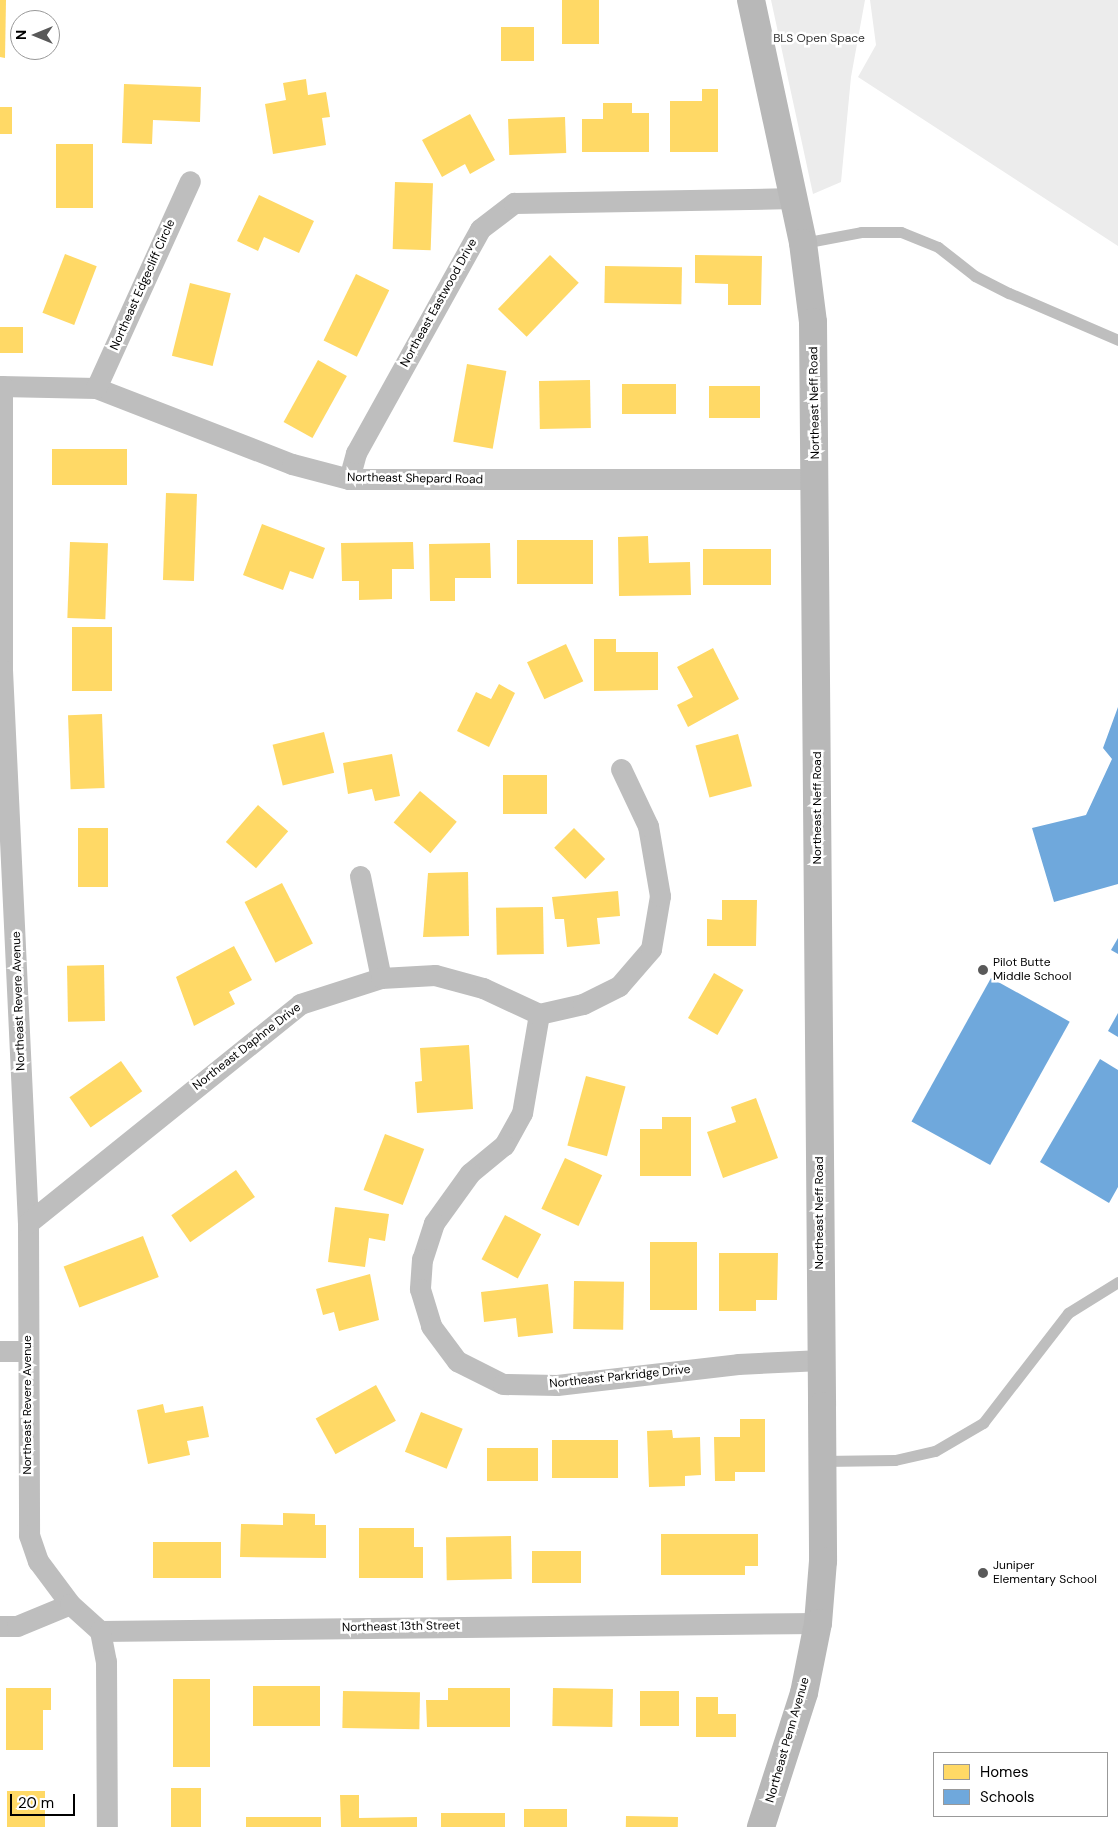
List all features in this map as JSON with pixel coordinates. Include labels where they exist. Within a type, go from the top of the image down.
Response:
[{"type":"main road","name":"Northeast Neff Road","points":[[751,0],[803,243],[813,322],[816,479],[822,1461],[818,1623]]},
{"type":"main road","name":"Northeast Penn Avenue","points":[[762,1827],[804,1693],[818,1623]]},
{"type":"street","name":"Northeast Edgecliff Circle","points":[[96,388],[190,181]]},
{"type":"street","name":"Northeast Eastwood Drive","points":[[350,479],[356,453],[480,229],[514,203],[794,198]]},
{"type":"street","name":"Northeast Shepard Road","points":[[1,386],[96,388],[292,464],[350,479],[816,479]]},
{"type":"street","name":"Northeast Revere Avenue","points":[[1,386],[2,670],[28,1223],[29,1536],[38,1561],[70,1604]]},
{"type":"street","points":[[539,1014],[583,1004],[619,986],[651,949],[659,887],[648,826],[621,770]]},
{"type":"street","points":[[360,876],[381,978]]},
{"type":"street","name":"Northeast Daphne Drive","points":[[28,1223],[300,1004],[381,978],[435,975],[483,988],[539,1014]]},
{"type":"street","name":"Northeast Parkridge Drive","points":[[539,1014],[522,1113],[504,1145],[470,1172],[434,1223],[422,1259],[420,1289],[431,1326],[457,1361],[503,1384],[557,1385],[738,1364],[821,1360]]},
{"type":"street","points":[[0,1351],[28,1351]]},
{"type":"street","points":[[0,1626],[17,1626],[70,1604],[100,1631],[106,1661],[107,1827]]},
{"type":"street","name":"Northeast 13th Street","points":[[100,1631],[818,1623]]},
{"type":"lane","points":[[803,243],[861,232],[901,232],[938,247],[976,276],[1009,293],[1118,340]]},
{"type":"lane","points":[[822,1461],[895,1460],[935,1451],[983,1423],[1068,1313],[1118,1282]]},
{"type":"green space","name":"BLS Open Space","points":[[771,0],[865,0],[851,77],[841,182],[813,194]]},
{"type":"green space","points":[[870,0],[1118,0],[1118,246],[858,77],[876,45]]},
{"type":"building: Homes","points":[[0,0],[6,0],[5,58],[0,57]]},
{"type":"building: Homes","points":[[562,0],[599,0],[599,44],[562,44]]},
{"type":"building: Homes","points":[[501,27],[534,27],[534,61],[501,61]]},
{"type":"building: Homes","points":[[306,79],[308,95],[326,92],[330,117],[322,118],[326,145],[273,154],[265,104],[286,100],[283,83]]},
{"type":"building: Homes","points":[[124,84],[201,87],[200,122],[153,120],[152,144],[122,143]]},
{"type":"building: Homes","points":[[702,89],[718,89],[718,152],[670,152],[670,101],[702,101]]},
{"type":"building: Homes","points":[[603,103],[632,103],[632,113],[649,113],[649,152],[582,152],[582,119],[603,119]]},
{"type":"building: Homes","points":[[0,107],[12,107],[12,134],[0,134]]},
{"type":"building: Homes","points":[[470,114],[495,160],[470,174],[465,164],[442,177],[422,140]]},
{"type":"building: Homes","points":[[565,117],[566,153],[509,155],[508,119]]},
{"type":"building: Homes","points":[[56,144],[93,144],[93,208],[56,208]]},
{"type":"building: Homes","points":[[395,182],[433,183],[431,250],[393,249]]},
{"type":"building: Homes","points":[[259,195],[314,221],[299,253],[264,237],[258,251],[237,241]]},
{"type":"building: Homes","points":[[65,254],[97,266],[74,325],[42,313]]},
{"type":"building: Homes","points":[[550,255],[579,283],[527,337],[498,309]]},
{"type":"building: Homes","points":[[695,255],[762,256],[761,305],[728,305],[728,284],[695,283]]},
{"type":"building: Homes","points":[[605,266],[682,267],[681,304],[604,303]]},
{"type":"building: Homes","points":[[356,274],[389,290],[357,357],[324,341]]},
{"type":"building: Homes","points":[[190,283],[231,293],[213,366],[172,356]]},
{"type":"building: Homes","points":[[0,327],[23,327],[23,353],[0,353]]},
{"type":"building: Homes","points":[[318,360],[347,376],[312,438],[284,422]]},
{"type":"building: Homes","points":[[467,364],[506,371],[493,449],[453,442]]},
{"type":"building: Homes","points":[[590,380],[591,428],[540,429],[539,381]]},
{"type":"building: Homes","points":[[622,384],[676,384],[676,414],[622,414]]},
{"type":"building: Homes","points":[[709,386],[760,386],[760,418],[709,418]]},
{"type":"building: Homes","points":[[52,449],[127,449],[127,485],[52,485]]},
{"type":"building: Homes","points":[[166,493],[197,494],[194,581],[163,580]]},
{"type":"building: Homes","points":[[262,524],[325,548],[313,579],[290,571],[283,590],[243,575]]},
{"type":"building: Homes","points":[[648,536],[649,563],[690,562],[691,595],[619,596],[618,537]]},
{"type":"building: Homes","points":[[517,540],[593,540],[593,584],[517,584]]},
{"type":"building: Homes","points":[[70,542],[108,543],[105,619],[67,618]]},
{"type":"building: Homes","points":[[413,542],[414,569],[392,569],[392,599],[359,600],[359,581],[342,581],[341,543]]},
{"type":"building: Homes","points":[[490,543],[491,578],[455,578],[455,601],[430,601],[429,544]]},
{"type":"building: Homes","points":[[703,549],[771,549],[771,585],[703,585]]},
{"type":"building: Homes","points":[[72,627],[112,627],[112,691],[72,691]]},
{"type":"building: Homes","points":[[594,639],[616,639],[616,652],[658,652],[658,690],[594,691]]},
{"type":"building: Homes","points":[[566,644],[583,681],[544,699],[527,662]]},
{"type":"building: Homes","points":[[713,648],[739,699],[688,727],[677,705],[693,697],[677,667]]},
{"type":"building: Homes","points":[[499,684],[515,693],[489,747],[457,731],[476,692],[491,699]]},
{"type":"building: Homes","points":[[102,714],[105,788],[71,789],[68,715]]},
{"type":"building: Homes","points":[[324,732],[334,773],[283,786],[273,745]]},
{"type":"building: Homes","points":[[738,734],[752,786],[709,798],[695,745]]},
{"type":"building: Homes","points":[[392,754],[400,796],[375,801],[372,789],[348,794],[343,763]]},
{"type":"building: Homes","points":[[503,775],[547,775],[547,814],[503,814]]},
{"type":"building: Homes","points":[[420,791],[457,822],[430,853],[394,822]]},
{"type":"building: Homes","points":[[258,805],[288,831],[256,868],[226,842]]},
{"type":"building: Homes","points":[[78,828],[108,828],[108,887],[78,887]]},
{"type":"building: Homes","points":[[574,828],[605,859],[585,879],[554,848]]},
{"type":"building: Homes","points":[[468,872],[469,936],[423,937],[428,873]]},
{"type":"building: Homes","points":[[282,883],[313,944],[275,963],[245,902]]},
{"type":"building: Homes","points":[[618,891],[620,916],[597,918],[600,944],[567,947],[564,919],[555,919],[552,897]]},
{"type":"building: Homes","points":[[722,900],[757,900],[756,946],[707,946],[707,919],[722,920]]},
{"type":"building: Homes","points":[[543,907],[544,954],[497,955],[496,908]]},
{"type":"building: Homes","points":[[234,946],[252,980],[229,992],[235,1004],[194,1026],[176,977]]},
{"type":"building: Homes","points":[[104,965],[105,1021],[68,1022],[67,966]]},
{"type":"building: Homes","points":[[714,973],[743,990],[717,1035],[688,1018]]},
{"type":"building: Homes","points":[[469,1045],[473,1109],[417,1113],[415,1082],[422,1081],[420,1048]]},
{"type":"building: Homes","points":[[121,1061],[142,1091],[91,1127],[69,1097]]},
{"type":"building: Homes","points":[[586,1076],[626,1087],[607,1156],[567,1146]]},
{"type":"building: Homes","points":[[756,1098],[778,1158],[723,1178],[707,1132],[736,1122],[731,1107]]},
{"type":"building: Homes","points":[[662,1117],[691,1117],[691,1176],[640,1176],[640,1129],[662,1129]]},
{"type":"building: Homes","points":[[385,1134],[424,1149],[403,1205],[363,1190]]},
{"type":"building: Homes","points":[[565,1158],[602,1175],[578,1226],[541,1209]]},
{"type":"building: Homes","points":[[236,1170],[255,1197],[190,1242],[171,1215]]},
{"type":"building: Homes","points":[[335,1207],[389,1214],[385,1241],[369,1238],[365,1267],[328,1262]]},
{"type":"building: Homes","points":[[505,1215],[541,1234],[518,1278],[482,1259]]},
{"type":"building: Homes","points":[[143,1236],[159,1277],[79,1308],[64,1266]]},
{"type":"building: Homes","points":[[650,1242],[697,1242],[697,1310],[650,1310]]},
{"type":"building: Homes","points":[[719,1253],[778,1253],[777,1300],[756,1300],[756,1311],[719,1311]]},
{"type":"building: Homes","points":[[370,1274],[379,1320],[339,1331],[334,1312],[323,1315],[316,1289]]},
{"type":"building: Homes","points":[[574,1281],[624,1282],[623,1330],[573,1329]]},
{"type":"building: Homes","points":[[548,1284],[553,1333],[518,1337],[516,1318],[484,1322],[481,1292]]},
{"type":"building: Homes","points":[[376,1385],[396,1421],[336,1454],[316,1418]]},
{"type":"building: Homes","points":[[163,1404],[165,1413],[203,1406],[209,1437],[187,1441],[190,1455],[148,1464],[137,1410]]},
{"type":"building: Homes","points":[[421,1412],[463,1429],[447,1469],[405,1452]]},
{"type":"building: Homes","points":[[740,1419],[765,1419],[765,1472],[735,1472],[735,1481],[715,1481],[714,1437],[740,1437]]},
{"type":"building: Homes","points":[[672,1430],[673,1438],[700,1437],[701,1475],[685,1476],[685,1486],[649,1487],[647,1431]]},
{"type":"building: Homes","points":[[552,1440],[618,1440],[618,1478],[552,1478]]},
{"type":"building: Homes","points":[[487,1448],[538,1448],[538,1481],[487,1481]]},
{"type":"building: Homes","points":[[283,1513],[315,1514],[315,1525],[326,1525],[326,1558],[240,1557],[241,1524],[283,1525]]},
{"type":"building: Homes","points":[[359,1528],[414,1528],[414,1547],[423,1547],[423,1578],[359,1578]]},
{"type":"building: Homes","points":[[661,1534],[758,1534],[758,1566],[745,1566],[745,1575],[661,1575]]},
{"type":"building: Homes","points":[[511,1536],[512,1579],[447,1580],[446,1537]]},
{"type":"building: Homes","points":[[153,1542],[221,1542],[221,1578],[153,1578]]},
{"type":"building: Homes","points":[[532,1551],[581,1551],[581,1583],[532,1583]]},
{"type":"building: Homes","points":[[173,1679],[210,1679],[210,1767],[173,1767]]},
{"type":"building: Homes","points":[[253,1686],[320,1686],[320,1726],[253,1726]]},
{"type":"building: Homes","points":[[6,1688],[51,1688],[51,1710],[43,1710],[43,1750],[6,1750]]},
{"type":"building: Homes","points":[[448,1688],[510,1688],[510,1727],[427,1727],[426,1700],[448,1700]]},
{"type":"building: Homes","points":[[553,1688],[613,1689],[612,1727],[552,1726]]},
{"type":"building: Homes","points":[[343,1691],[420,1692],[419,1729],[342,1728]]},
{"type":"building: Homes","points":[[640,1691],[679,1691],[679,1726],[640,1726]]},
{"type":"building: Homes","points":[[696,1697],[718,1697],[718,1714],[736,1714],[736,1737],[696,1737]]},
{"type":"building: Homes","points":[[171,1788],[201,1788],[201,1827],[171,1827]]},
{"type":"building: Homes","points":[[7,1791],[45,1791],[45,1827],[7,1827]]},
{"type":"building: Homes","points":[[340,1795],[359,1795],[359,1818],[417,1817],[417,1827],[341,1827]]},
{"type":"building: Homes","points":[[524,1809],[567,1809],[567,1827],[524,1827]]},
{"type":"building: Homes","points":[[441,1813],[505,1813],[505,1827],[441,1827]]},
{"type":"building: Homes","points":[[626,1816],[678,1817],[678,1827],[626,1827]]},
{"type":"building: Homes","points":[[246,1817],[321,1817],[321,1827],[246,1827]]},
{"type":"building: Schools","points":[[1118,707],[1118,884],[1054,902],[1032,828],[1086,815],[1112,759],[1103,748]]},
{"type":"building: Schools","points":[[1118,938],[1118,954],[1111,950]]},
{"type":"building: Schools","points":[[991,978],[1070,1022],[990,1165],[911,1121]]},
{"type":"building: Schools","points":[[1118,1013],[1118,1037],[1108,1031]]},
{"type":"building: Schools","points":[[1100,1059],[1118,1070],[1118,1187],[1109,1203],[1040,1162]]},
{"type":"place","name":"Pilot Butte Middle School","points":[[983,970]]},
{"type":"place","name":"Juniper Elementary School","points":[[983,1573]]}]
